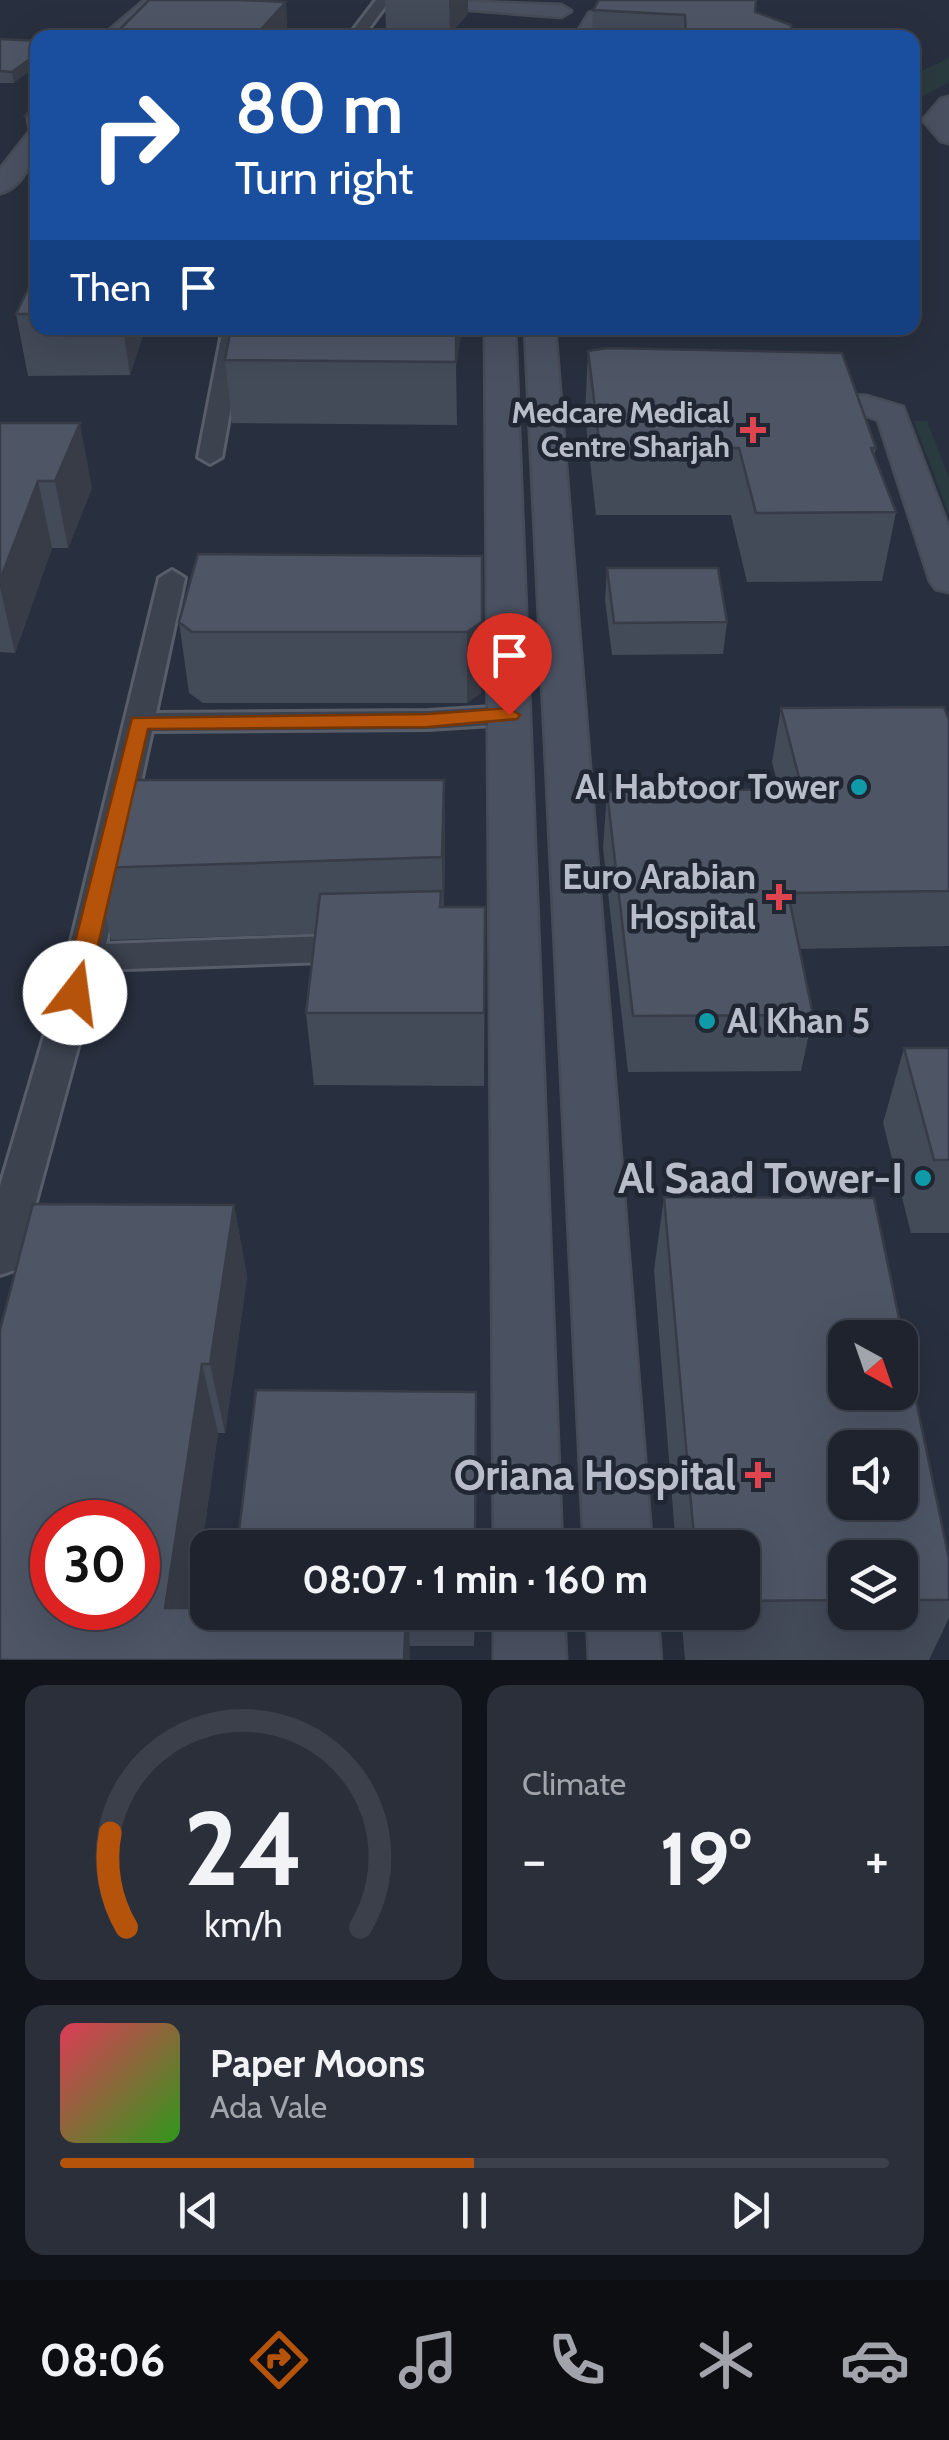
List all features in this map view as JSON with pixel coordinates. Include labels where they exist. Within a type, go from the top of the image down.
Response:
[{"type":"street","points":[[120,30],[157,0]]},
{"type":"street","points":[[360,30],[383,0]]},
{"type":"street","points":[[419,0],[564,13],[603,7]]},
{"type":"street","points":[[589,30],[603,7]]},
{"type":"street","points":[[148,30],[178,8]]},
{"type":"street","points":[[554,30],[564,13]]},
{"type":"street","points":[[949,104],[934,120],[939,130],[949,136]]},
{"type":"street","points":[[0,186],[29,123]]},
{"type":"street","points":[[210,457],[233,335]]},
{"type":"street","points":[[500,335],[509,715],[496,944],[527,1530]]},
{"type":"street","points":[[542,335],[559,405],[617,1530]]},
{"type":"street","points":[[777,403],[856,404],[892,414],[949,581]]},
{"type":"street","points":[[0,1256],[84,958],[172,578]]},
{"type":"street","points":[[139,722],[428,720],[509,715]]},
{"type":"street","points":[[84,958],[384,947]]},
{"type":"street","points":[[529,1630],[530,1660]]},
{"type":"street","points":[[623,1630],[625,1660]]},
{"type":"shaded area","points":[[949,58],[949,82],[920,98],[920,72]]},
{"type":"shaded area","points":[[914,421],[927,421],[949,478],[949,514]]},
{"type":"building","points":[[149,0],[286,2],[260,30],[119,30]]},
{"type":"building","points":[[599,0],[756,0],[755,12],[791,25],[792,30],[686,30],[685,15],[593,10]]},
{"type":"building","points":[[0,39],[30,41],[30,59],[12,72],[0,71]]},
{"type":"building","points":[[30,285],[30,314],[16,314]]},
{"type":"building","points":[[230,335],[456,335],[456,362],[225,360]]},
{"type":"building","points":[[607,348],[842,353],[876,448],[871,448],[896,512],[756,513],[739,448],[600,448],[588,351]]},
{"type":"building","points":[[0,423],[80,423],[55,481],[38,481],[0,580]]},
{"type":"building","points":[[198,554],[482,556],[482,622],[467,632],[192,632],[179,622]]},
{"type":"building","points":[[607,568],[718,568],[727,622],[614,623]]},
{"type":"building","points":[[944,707],[949,720],[949,891],[788,893],[813,1015],[633,1016],[607,792],[802,789],[781,708]]},
{"type":"building","points":[[116,780],[444,780],[442,857],[95,868]]},
{"type":"building","points":[[441,891],[440,907],[485,907],[484,1013],[306,1013],[320,894]]},
{"type":"building","points":[[904,1048],[949,1048],[949,1160],[934,1160]]},
{"type":"building","name":"Oriana Hospital","points":[[664,1197],[874,1198],[899,1320],[828,1320],[828,1410],[918,1410],[949,1559],[949,1600],[918,1600],[918,1540],[828,1540],[828,1600],[760,1601],[760,1530],[693,1530]]},
{"type":"building","points":[[33,1204],[234,1205],[210,1364],[202,1364],[165,1608],[190,1608],[190,1630],[405,1630],[404,1660],[0,1660],[0,1330]]},
{"type":"building","points":[[256,1390],[476,1392],[475,1530],[239,1530]]},
{"type":"place","name":"Medcare Medical Centre Sharjah","points":[[753,430]]},
{"type":"place","name":"Al Habtoor Tower","points":[[859,787]]},
{"type":"place","name":"Euro Arabian Hospital","points":[[779,897]]},
{"type":"place","name":"Al Khan 5","points":[[707,1021]]},
{"type":"place","name":"Al Saad Tower-I","points":[[923,1178]]},
{"type":"place","name":"Oriana Hospital","points":[[758,1475]]},
{"type":"route","points":[[75,993],[139,722],[428,720],[509,715]]}]
